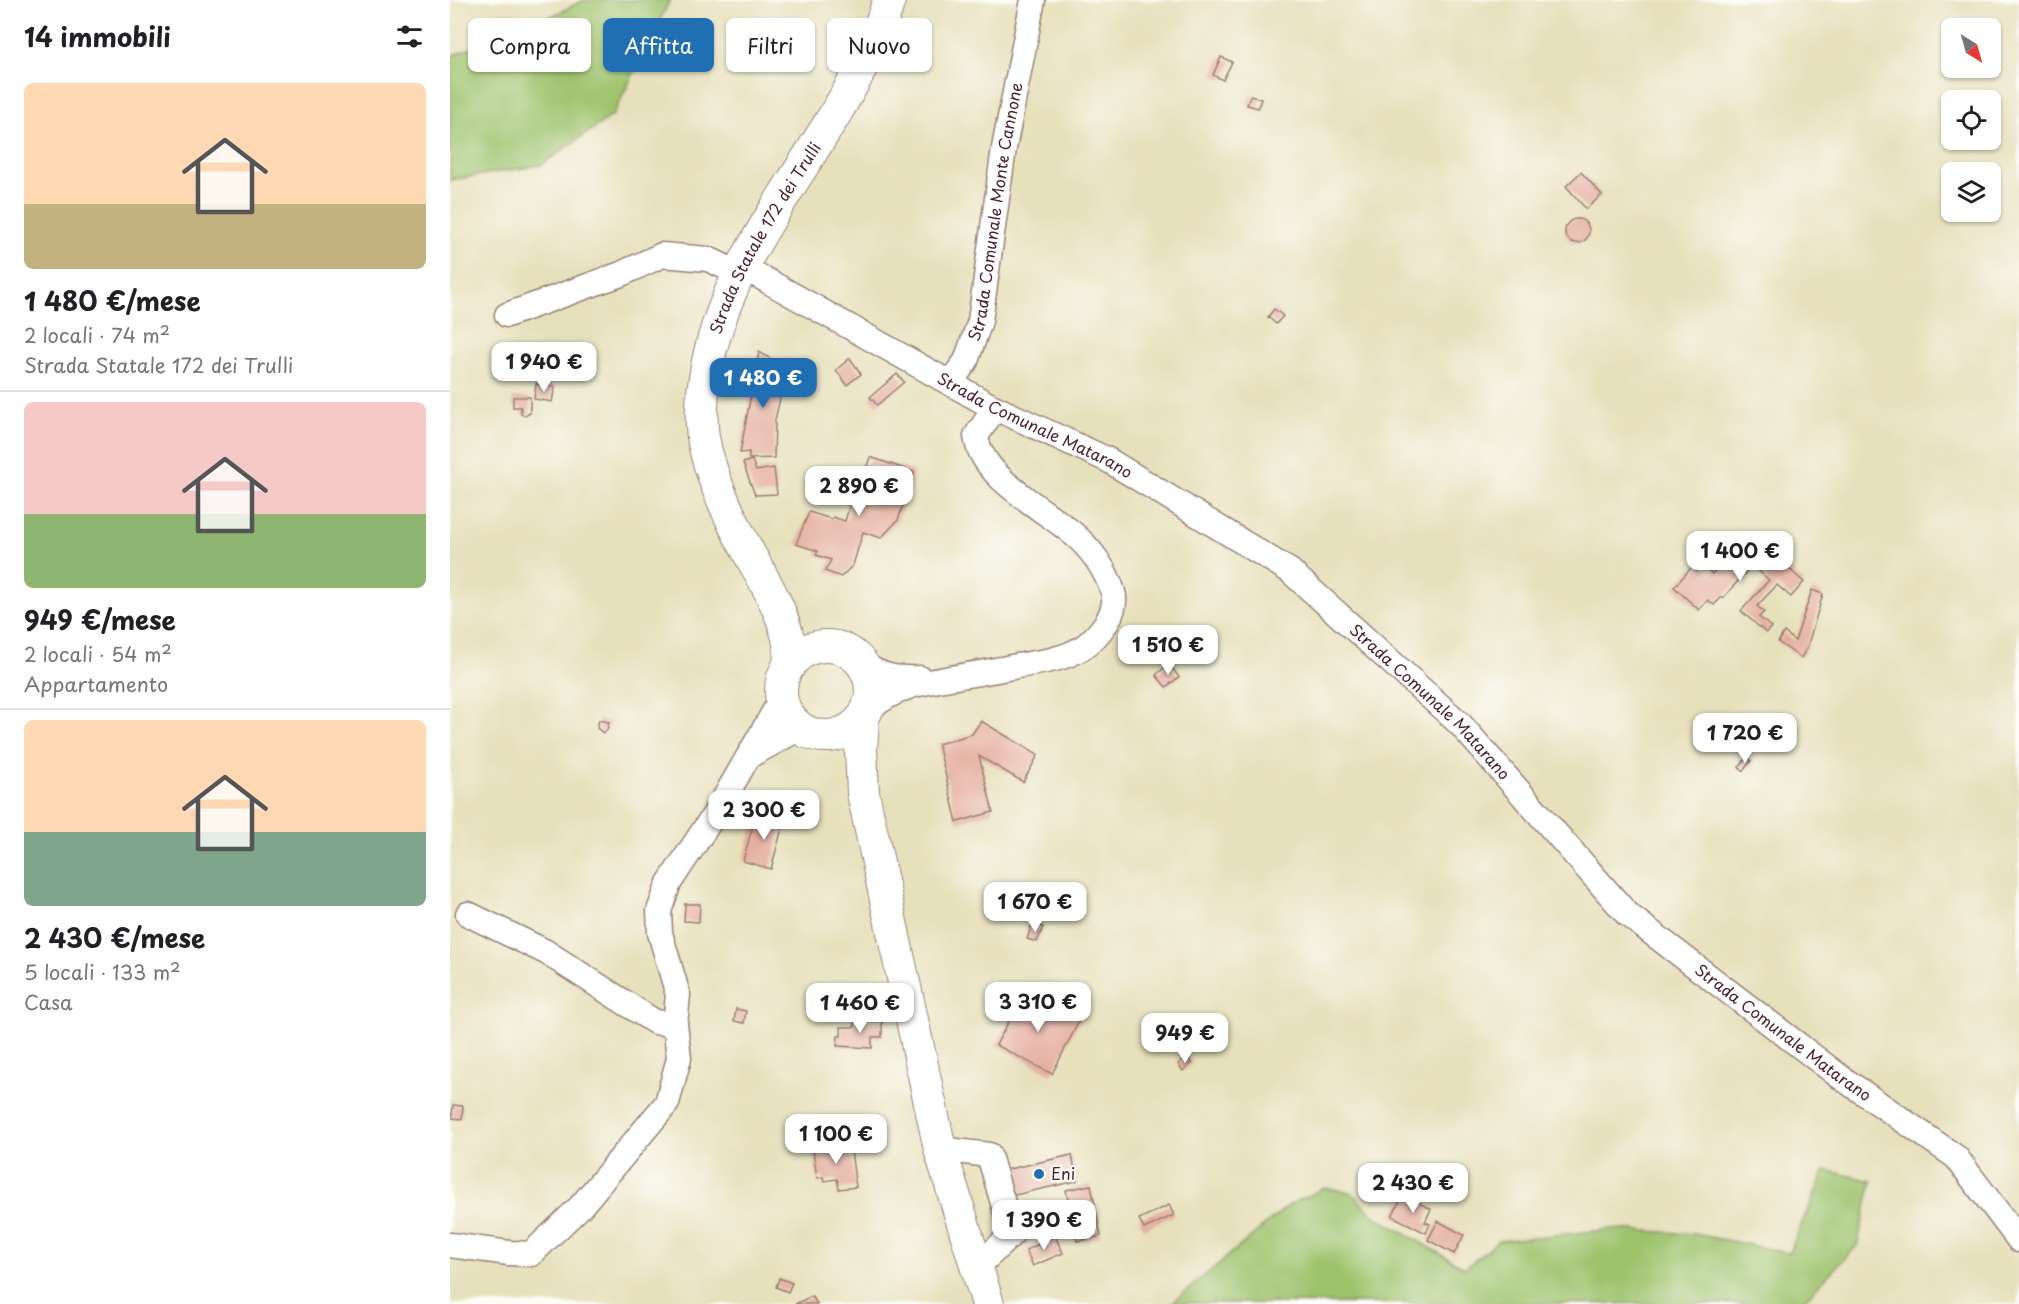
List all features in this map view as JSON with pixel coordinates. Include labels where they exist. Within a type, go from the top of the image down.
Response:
[{"type":"main road","name":"Strada Statale 172 dei Trulli","points":[[769,587],[732,520],[703,438],[702,401],[708,357],[718,323],[861,69],[880,28],[889,0]]},
{"type":"main road","points":[[769,587],[831,647]]},
{"type":"main road","points":[[769,587],[788,638],[790,665],[782,687],[782,698],[791,720],[811,732],[841,759],[863,793]]},
{"type":"main road","points":[[790,665],[808,650],[831,647],[843,650],[861,663],[871,684],[871,696],[864,714],[861,749],[863,793],[939,1149],[988,1304]]},
{"type":"main road","points":[[811,732],[844,732],[854,726],[864,714]]},
{"type":"street","name":"Strada Comunale Monte Cannone","points":[[950,384],[966,361],[980,321],[1004,148],[1033,0]]},
{"type":"street","name":"Strada Comunale Matarano","points":[[507,315],[621,274],[662,255],[708,260],[747,274],[995,408],[1108,460],[1290,571],[1460,724],[1628,914],[1839,1076],[1956,1157],[2019,1240]]},
{"type":"street","points":[[864,714],[892,693],[917,684],[1057,659],[1083,647],[1099,634],[1110,616],[1115,597],[1107,572],[1078,538],[1035,507],[995,472],[977,448],[976,436],[995,408]]},
{"type":"street","points":[[861,663],[878,674],[897,679],[962,677]]},
{"type":"street","points":[[450,1245],[531,1254],[581,1206],[667,1103],[679,1058],[675,1024],[678,995],[660,933],[659,911],[669,883],[718,809],[782,698]]},
{"type":"street","points":[[747,757],[811,732]]},
{"type":"street","points":[[468,914],[546,952],[655,1022],[675,1024]]},
{"type":"street","points":[[939,1149],[989,1155],[1012,1234],[977,1267]]},
{"type":"green space","points":[[584,0],[670,0],[661,18],[603,18],[603,72],[634,72],[613,115],[541,165],[450,180],[450,56],[468,49],[468,72],[591,72],[591,18],[548,18]]},
{"type":"green space","points":[[1825,1170],[1872,1181],[1857,1246],[1800,1304],[1172,1303],[1289,1205],[1324,1188],[1350,1192],[1376,1217],[1465,1268],[1498,1241],[1614,1229],[1695,1234],[1789,1253]]},
{"type":"building","points":[[1221,57],[1232,62],[1223,80],[1213,75]]},
{"type":"building","points":[[1250,96],[1261,99],[1258,108],[1247,105]]},
{"type":"building","points":[[1581,172],[1602,195],[1586,209],[1566,186]]},
{"type":"building","points":[[1577,219],[1582,220],[1588,226],[1588,236],[1582,242],[1577,243],[1572,242],[1566,236],[1565,231],[1566,226],[1572,220]]},
{"type":"building","points":[[1274,309],[1283,316],[1276,324],[1268,317]]},
{"type":"building","points":[[759,352],[787,368],[775,420],[774,458],[749,459],[749,452],[740,453]]},
{"type":"building","points":[[850,358],[861,374],[847,385],[836,370]]},
{"type":"building","points":[[897,374],[904,382],[877,405],[870,397]]},
{"type":"building","points":[[536,384],[555,387],[552,402],[534,399]]},
{"type":"building","points":[[513,397],[530,397],[530,413],[525,416],[521,414],[521,407],[513,407]]},
{"type":"building","points":[[870,457],[914,472],[898,520],[881,538],[863,532],[853,565],[841,577],[825,571],[831,560],[816,555],[818,551],[796,544],[809,512],[845,521],[850,504],[854,505]]},
{"type":"building","points":[[752,460],[756,471],[774,468],[777,494],[755,495],[743,463]]},
{"type":"building","points":[[1757,541],[1804,582],[1791,597],[1777,585],[1757,606],[1764,612],[1759,617],[1771,627],[1766,633],[1741,611],[1769,580],[1752,565],[1723,598],[1714,605],[1708,600],[1699,610],[1674,587],[1692,567],[1697,571],[1702,565],[1712,574],[1721,564],[1729,571]]},
{"type":"building","points":[[1812,590],[1823,594],[1807,648],[1801,658],[1778,642],[1784,632],[1795,641]]},
{"type":"building","points":[[1169,664],[1179,677],[1166,687],[1156,675]]},
{"type":"building","points":[[599,720],[609,722],[607,730],[603,733],[597,728]]},
{"type":"building","points":[[981,721],[1038,755],[1023,782],[979,756],[993,812],[957,822],[938,744],[972,734]]},
{"type":"building","points":[[1747,757],[1751,761],[1743,771],[1739,767]]},
{"type":"building","points":[[756,814],[784,821],[771,869],[743,861]]},
{"type":"building","points":[[685,904],[700,904],[699,922],[684,921]]},
{"type":"building","points":[[1032,924],[1043,927],[1037,942],[1027,939]]},
{"type":"building","points":[[1024,993],[1079,1021],[1052,1074],[996,1045]]},
{"type":"building","points":[[736,1009],[746,1011],[744,1023],[734,1021]]},
{"type":"building","points":[[855,1021],[882,1021],[882,1037],[872,1037],[872,1048],[837,1046],[838,1036],[841,1036],[841,1027],[855,1027]]},
{"type":"building","points":[[1187,1057],[1192,1063],[1183,1071],[1178,1064]]},
{"type":"building","points":[[453,1105],[463,1106],[462,1119],[452,1118]]},
{"type":"building","points":[[850,1144],[856,1187],[839,1189],[837,1179],[824,1181],[823,1177],[817,1178],[813,1150]]},
{"type":"building","points":[[1072,1155],[1077,1181],[1006,1197],[1000,1171]]},
{"type":"building","points":[[1091,1185],[1101,1236],[1077,1241],[1066,1190]]},
{"type":"building","points":[[1403,1195],[1431,1209],[1425,1222],[1430,1224],[1426,1233],[1392,1216]]},
{"type":"building","points":[[1169,1205],[1174,1215],[1144,1229],[1139,1219]]},
{"type":"building","points":[[1438,1221],[1464,1235],[1454,1254],[1428,1240]]},
{"type":"building","points":[[1055,1236],[1063,1253],[1033,1266],[1026,1250]]},
{"type":"building","points":[[779,1278],[792,1283],[788,1292],[776,1287]]},
{"type":"building","points":[[812,1296],[817,1304],[795,1304]]},
{"type":"place","name":"Eni","points":[[1039,1174]]}]
